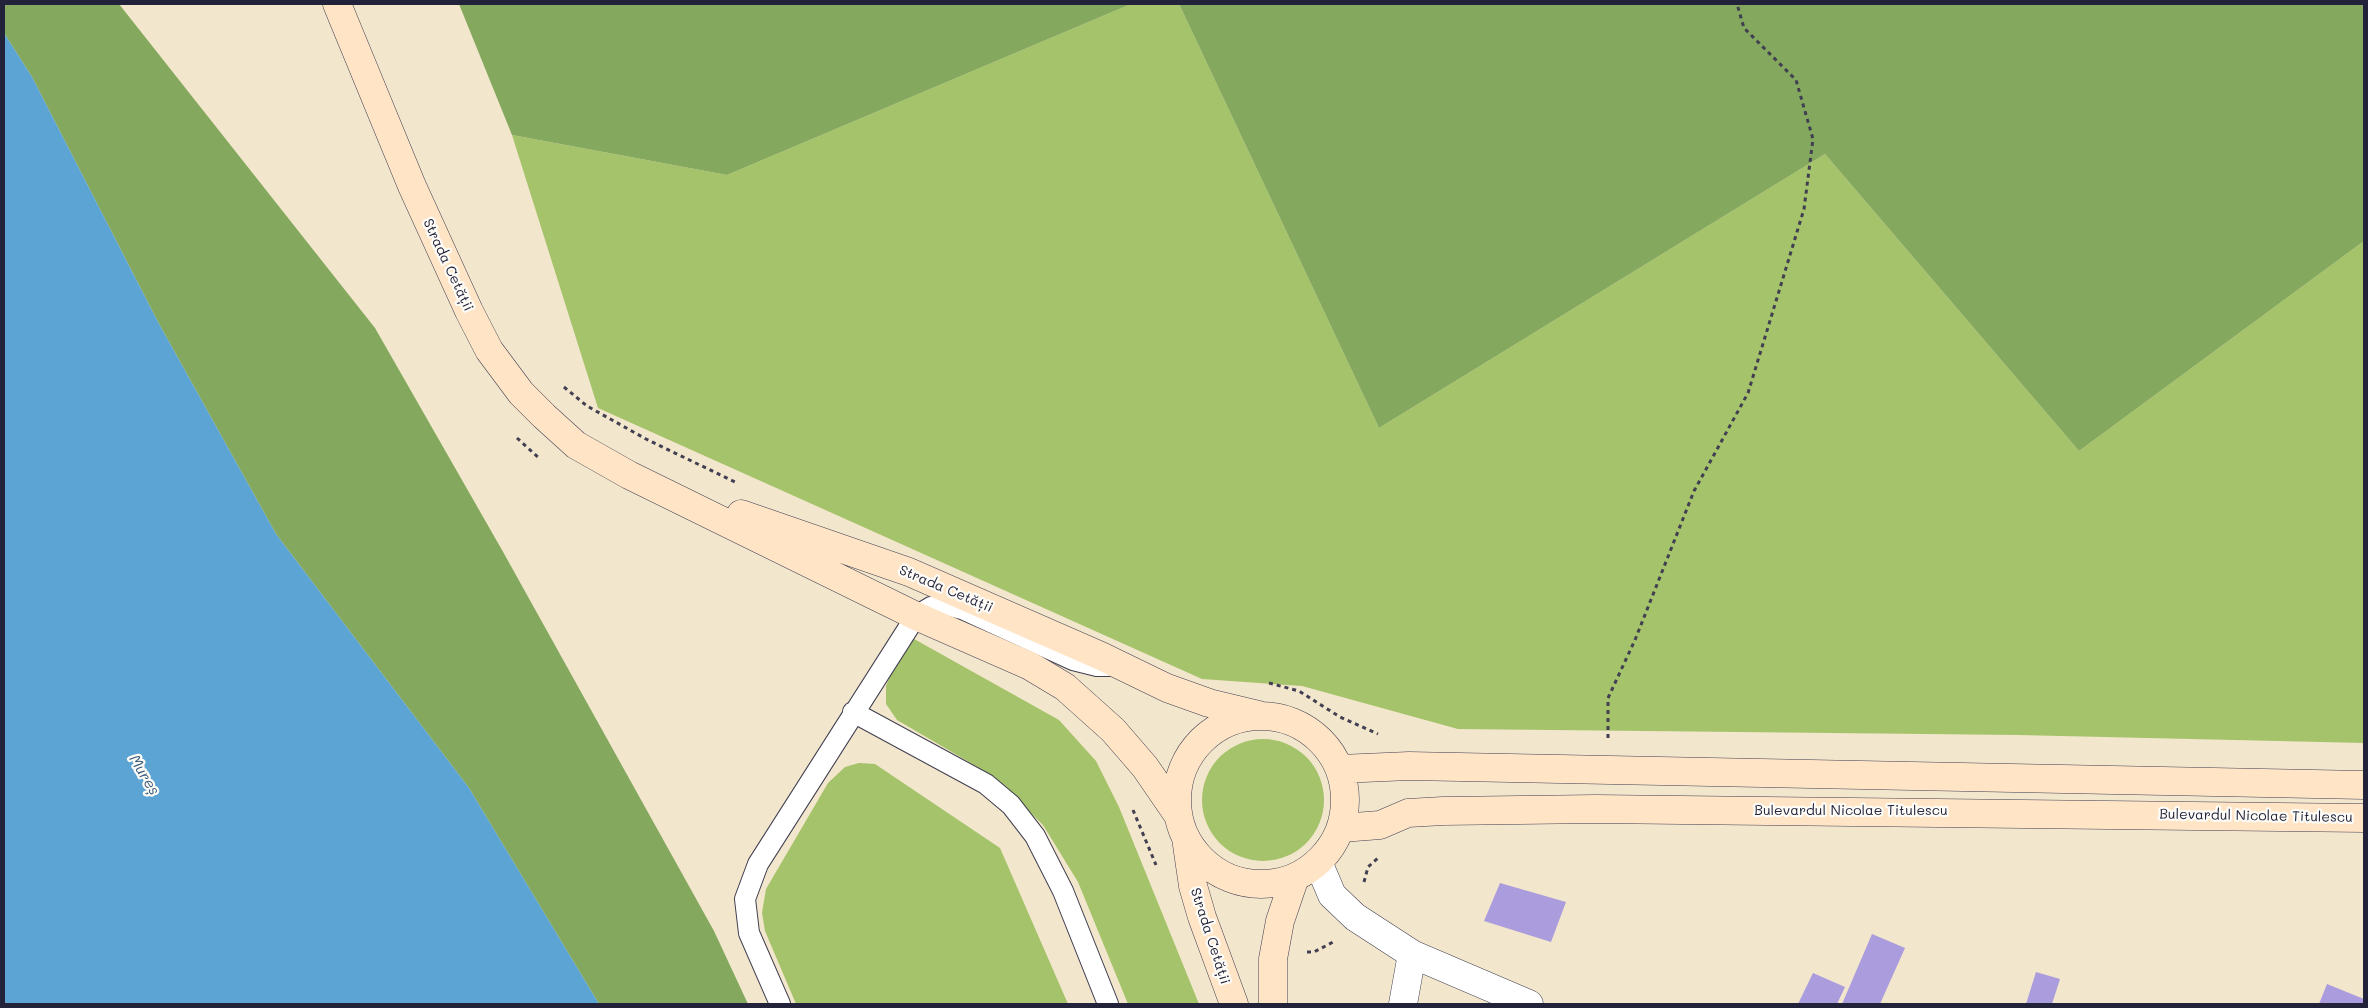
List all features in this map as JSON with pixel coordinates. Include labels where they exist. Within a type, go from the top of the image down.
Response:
[{"type":"main road","name":"Strada Cetății","points":[[337,4],[412,186],[489,350],[521,393],[576,445],[628,475],[916,616],[1030,666],[1065,687],[1113,730],[1145,767],[1202,860],[1213,869],[1232,879],[1274,883],[1294,877],[1318,862],[1328,852],[1341,828],[1346,798],[1340,768],[1324,743],[1301,725],[1209,702],[1167,688],[1123,666],[909,572],[628,475]]},
{"type":"main road","name":"Strada Cetății","points":[[1234,1004],[1202,917],[1193,886],[1177,794],[1181,774],[1198,745],[1219,726],[1238,719],[1259,715]]},
{"type":"main road","points":[[1340,768],[1409,766],[1724,774],[2364,784]]},
{"type":"main road","name":"Bulevardul Nicolae Titulescu","points":[[1341,828],[1380,824],[1408,814],[1443,810],[1596,809],[2364,818]]},
{"type":"main road","points":[[1274,1004],[1273,959],[1280,921],[1294,877]]},
{"type":"street","points":[[1318,862],[1332,895],[1355,917],[1412,954],[1529,1004]]},
{"type":"street","points":[[1404,1004],[1412,954]]},
{"type":"lane","points":[[780,1004],[749,932],[745,899],[758,864],[853,712],[916,616],[931,607],[947,605],[962,608],[1074,660],[1097,666],[1123,666]]},
{"type":"lane","points":[[853,712],[986,784],[1011,805],[1035,836],[1063,891],[1108,1004]]},
{"type":"path","points":[[1608,743],[1608,698],[1635,640],[1694,491],[1748,392],[1804,209],[1813,139],[1796,80],[1744,28],[1737,4]]},
{"type":"path","points":[[559,383],[587,406],[646,439],[741,484]]},
{"type":"path","points":[[1275,948],[1314,952],[1335,941],[1365,908],[1362,886],[1368,867],[1380,857]]},
{"type":"green space","points":[[4,4],[119,4],[375,328],[502,550],[714,931],[748,1004],[599,1004],[469,788],[276,534],[158,322],[32,77],[4,33]]},
{"type":"green space","points":[[459,4],[1131,4],[727,175],[512,135]]},
{"type":"green space","points":[[1131,4],[1179,4],[1379,428],[1825,154],[2079,451],[2364,241],[2364,743],[2018,735],[1458,729],[1302,686],[1202,679],[598,408],[512,135],[727,175]]},
{"type":"green space","points":[[1179,4],[2364,4],[2364,241],[2079,451],[1825,154],[1379,428]]},
{"type":"green space","points":[[907,635],[1059,720],[1096,761],[1119,807],[1199,1004],[1128,1004],[1078,882],[1043,825],[993,776],[897,720],[886,704],[886,686]]},
{"type":"green space","points":[[1263,739],[1275,740],[1286,744],[1297,749],[1306,757],[1314,766],[1319,777],[1323,788],[1323,812],[1319,823],[1314,834],[1306,843],[1297,851],[1286,856],[1275,860],[1263,861],[1251,860],[1240,856],[1229,851],[1220,843],[1212,834],[1207,823],[1203,812],[1202,800],[1203,788],[1207,777],[1212,766],[1220,757],[1229,749],[1240,744],[1251,740]]},
{"type":"green space","points":[[859,763],[875,764],[1000,848],[1068,1004],[796,1004],[765,931],[762,913],[766,889],[828,783],[845,767]]},
{"type":"water","name":"Mureș","points":[[4,33],[32,77],[158,322],[276,534],[469,788],[599,1004],[4,1004]]},
{"type":"building","points":[[1500,883],[1566,902],[1551,942],[1484,921]]},
{"type":"building","points":[[1872,934],[1905,948],[1880,1004],[1842,1004]]},
{"type":"building","points":[[2036,972],[2060,979],[2052,1004],[2026,1004]]},
{"type":"building","points":[[1813,973],[1845,987],[1837,1004],[1798,1004]]},
{"type":"building","points":[[2327,984],[2364,999],[2364,1004],[2319,1004]]}]
